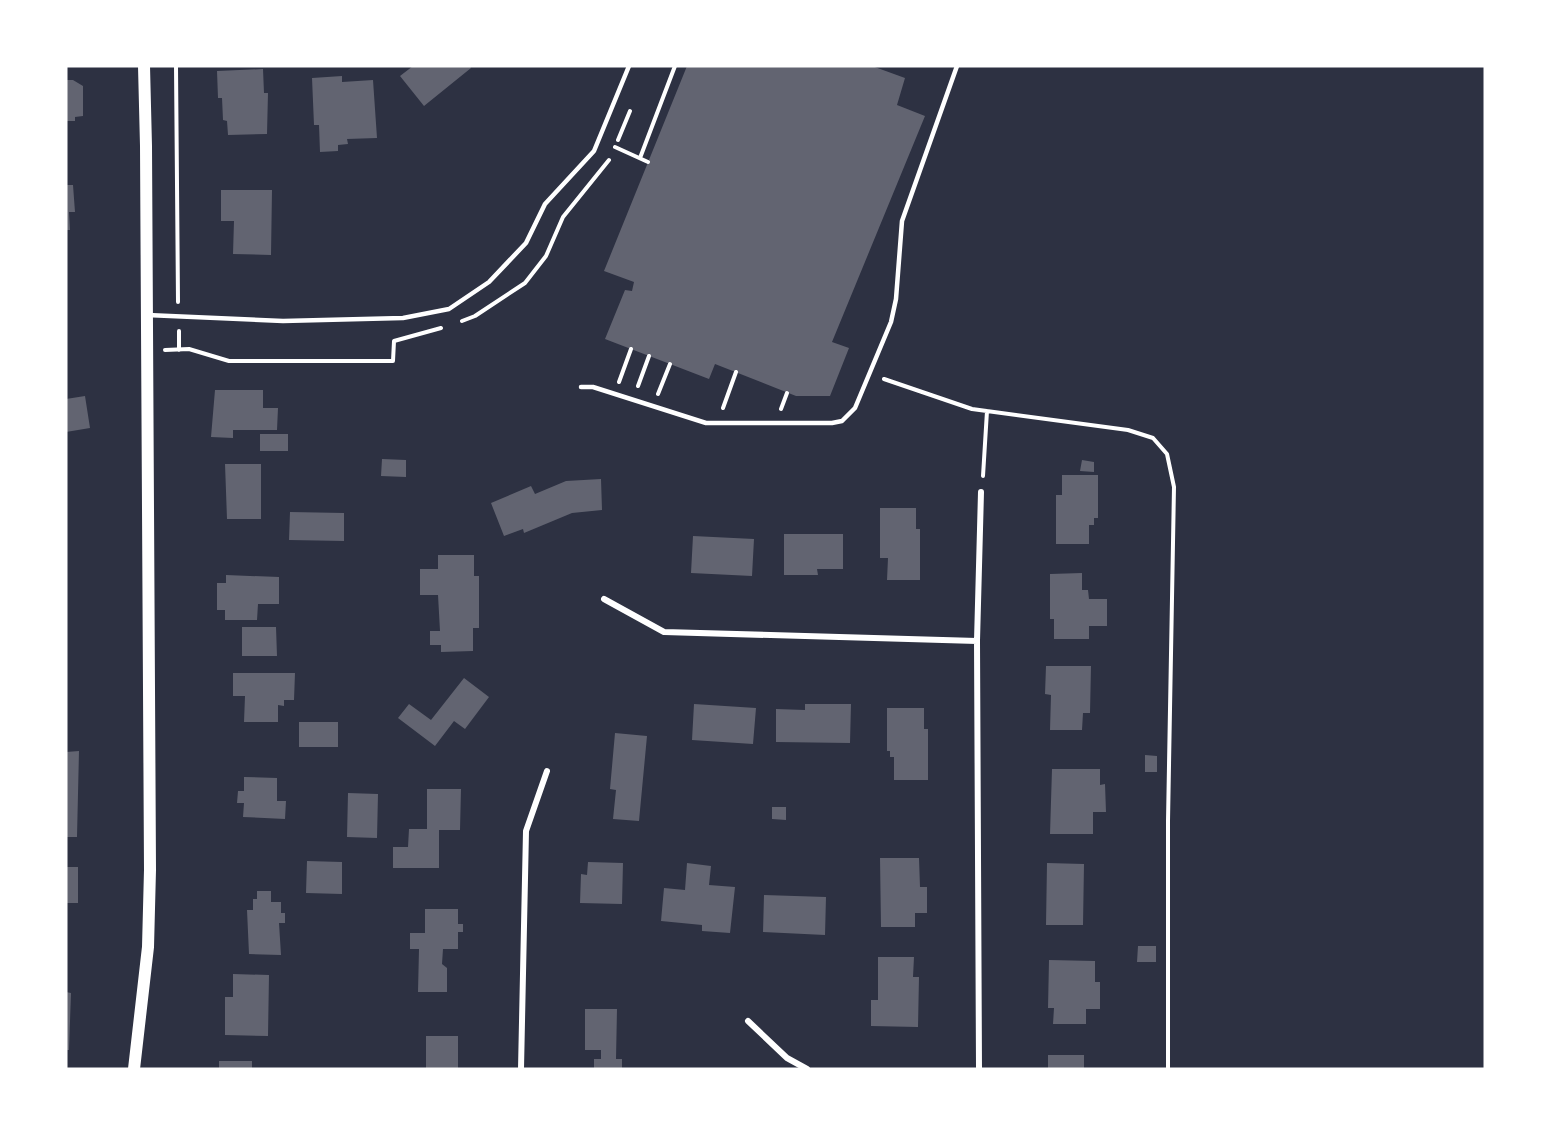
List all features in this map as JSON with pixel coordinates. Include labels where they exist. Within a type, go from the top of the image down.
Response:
[{"type":"main road","points":[[134,1069],[148,947],[150,870],[144,66]]},
{"type":"street","points":[[979,1069],[977,641],[981,492]]},
{"type":"street","points":[[604,599],[664,632],[977,641]]},
{"type":"street","points":[[521,1069],[526,831],[547,771]]},
{"type":"street","points":[[748,1021],[787,1058],[807,1069]]},
{"type":"lane","points":[[147,315],[283,321],[404,318],[449,309],[489,282],[526,243],[545,204],[594,151],[629,66]]},
{"type":"lane","points":[[581,387],[593,387],[614,393],[706,423],[842,421],[855,408],[891,322],[896,299],[902,221],[957,66]]},
{"type":"path","points":[[176,66],[179,350]]},
{"type":"path","points":[[640,158],[675,66]]},
{"type":"path","points":[[147,350],[189,349],[229,361],[393,361],[394,341],[430,332],[475,316],[525,283],[546,256],[563,217],[608,162],[631,108]]},
{"type":"path","points":[[615,147],[648,162]]},
{"type":"path","points":[[614,393],[631,349]]},
{"type":"path","points":[[633,399],[649,356]]},
{"type":"path","points":[[654,406],[670,364]]},
{"type":"path","points":[[717,423],[736,372]]},
{"type":"path","points":[[870,374],[972,409],[1128,430],[1154,438],[1167,454],[1174,487],[1168,821],[1168,1069]]},
{"type":"path","points":[[981,492],[987,411]]},
{"type":"building","points":[[413,66],[470,66],[471,68],[424,106],[400,76]]},
{"type":"building","points":[[687,66],[872,66],[905,78],[897,105],[925,116],[832,342],[849,348],[830,396],[796,396],[715,364],[709,379],[605,339],[625,290],[632,291],[634,282],[604,271]]},
{"type":"building","points":[[263,69],[264,93],[268,93],[267,134],[228,135],[227,121],[223,120],[222,98],[218,98],[217,71]]},
{"type":"building","points":[[342,76],[342,82],[373,80],[377,138],[347,139],[348,144],[338,145],[338,151],[320,152],[319,125],[314,125],[312,78]]},
{"type":"building","points":[[66,80],[73,80],[83,86],[83,116],[75,117],[75,121],[66,121]]},
{"type":"building","points":[[66,185],[73,185],[75,212],[69,212],[70,230],[66,230]]},
{"type":"building","points":[[221,190],[272,190],[271,255],[233,254],[234,221],[221,221]]},
{"type":"building","points":[[215,390],[263,390],[263,408],[278,408],[277,430],[233,430],[233,438],[211,437]]},
{"type":"building","points":[[85,396],[90,428],[66,432],[66,399]]},
{"type":"building","points":[[260,434],[288,434],[288,451],[260,451]]},
{"type":"building","points":[[382,459],[406,460],[406,477],[381,476]]},
{"type":"building","points":[[1082,460],[1094,462],[1094,472],[1080,471]]},
{"type":"building","points":[[225,464],[261,464],[261,519],[227,519]]},
{"type":"building","points":[[1062,475],[1098,475],[1098,518],[1094,518],[1094,525],[1089,525],[1089,544],[1056,544],[1056,495],[1062,495]]},
{"type":"building","points":[[601,479],[602,510],[572,513],[524,533],[523,529],[504,536],[491,503],[531,486],[535,494],[566,481]]},
{"type":"building","points":[[880,508],[916,508],[916,529],[920,529],[920,580],[887,580],[888,558],[880,558]]},
{"type":"building","points":[[290,512],[344,513],[344,541],[289,540]]},
{"type":"building","points":[[784,534],[843,534],[843,569],[817,569],[818,575],[784,575]]},
{"type":"building","points":[[693,536],[754,539],[752,576],[691,573]]},
{"type":"building","points":[[438,555],[474,555],[474,576],[479,576],[479,628],[473,628],[473,651],[441,652],[441,645],[430,645],[430,631],[440,631],[438,595],[420,595],[420,569],[438,569]]},
{"type":"building","points":[[1082,573],[1082,590],[1088,590],[1089,599],[1107,599],[1107,626],[1089,626],[1089,639],[1054,639],[1054,619],[1050,619],[1050,574]]},
{"type":"building","points":[[226,575],[279,577],[279,604],[258,604],[257,620],[225,620],[225,610],[217,610],[217,583],[226,583]]},
{"type":"building","points":[[242,627],[276,627],[277,656],[242,656]]},
{"type":"building","points":[[1046,666],[1091,666],[1090,713],[1083,713],[1082,730],[1050,730],[1051,695],[1045,694]]},
{"type":"building","points":[[233,673],[295,673],[294,700],[284,700],[284,706],[278,705],[278,722],[244,722],[245,696],[233,696]]},
{"type":"building","points":[[464,678],[489,697],[465,729],[454,721],[435,746],[398,718],[409,704],[431,720]]},
{"type":"building","points":[[694,704],[756,708],[753,744],[692,740]]},
{"type":"building","points":[[805,704],[851,704],[850,743],[776,742],[776,709],[805,710]]},
{"type":"building","points":[[887,708],[924,708],[924,729],[928,729],[928,780],[894,780],[894,757],[890,757],[890,751],[887,751]]},
{"type":"building","points":[[299,722],[338,722],[338,747],[299,747]]},
{"type":"building","points":[[615,733],[647,736],[639,821],[613,819],[616,790],[610,789]]},
{"type":"building","points":[[79,751],[77,837],[66,837],[66,752]]},
{"type":"building","points":[[1145,755],[1157,756],[1157,772],[1145,772]]},
{"type":"building","points":[[1052,769],[1100,769],[1100,785],[1105,784],[1106,812],[1093,812],[1093,834],[1050,834]]},
{"type":"building","points":[[244,777],[277,778],[277,801],[286,801],[285,819],[243,817],[244,803],[237,803],[238,791],[244,791]]},
{"type":"building","points":[[427,789],[461,789],[460,830],[439,830],[439,868],[393,868],[393,847],[408,847],[409,829],[427,829]]},
{"type":"building","points":[[348,793],[378,794],[377,838],[347,837]]},
{"type":"building","points":[[772,807],[786,807],[786,820],[772,819]]},
{"type":"building","points":[[880,858],[919,858],[920,887],[927,887],[927,913],[915,913],[915,927],[881,927]]},
{"type":"building","points":[[307,861],[342,862],[342,894],[306,893]]},
{"type":"building","points":[[588,862],[623,863],[622,904],[580,903],[581,874],[587,875]]},
{"type":"building","points":[[687,863],[711,866],[709,885],[735,887],[730,933],[702,931],[702,925],[661,921],[664,888],[685,890]]},
{"type":"building","points":[[1047,863],[1084,864],[1083,925],[1046,925]]},
{"type":"building","points":[[66,867],[78,867],[78,903],[66,903]]},
{"type":"building","points":[[257,891],[271,891],[271,902],[281,902],[281,913],[285,913],[285,923],[279,923],[281,955],[249,954],[247,910],[253,910],[253,899],[257,899]]},
{"type":"building","points":[[764,895],[826,897],[825,935],[763,932]]},
{"type":"building","points":[[425,909],[458,909],[458,924],[463,924],[463,932],[458,932],[458,949],[443,949],[442,964],[447,968],[447,992],[418,992],[419,949],[410,949],[410,933],[425,933]]},
{"type":"building","points":[[1138,946],[1156,946],[1156,962],[1137,962]]},
{"type":"building","points":[[878,957],[914,957],[913,977],[919,977],[918,1027],[871,1026],[871,1000],[878,1000]]},
{"type":"building","points":[[1049,960],[1095,961],[1095,982],[1100,982],[1100,1009],[1086,1009],[1086,1024],[1053,1024],[1054,1008],[1048,1008]]},
{"type":"building","points":[[233,974],[269,975],[268,1036],[225,1035],[225,997],[233,997]]},
{"type":"building","points":[[66,992],[71,993],[69,1050],[66,1050]]},
{"type":"building","points":[[585,1009],[617,1009],[616,1059],[622,1059],[622,1069],[594,1069],[594,1059],[601,1059],[601,1050],[585,1050]]},
{"type":"building","points":[[426,1036],[458,1036],[458,1069],[426,1069]]},
{"type":"building","points":[[1048,1055],[1084,1055],[1084,1069],[1048,1069]]},
{"type":"building","points":[[219,1061],[252,1061],[252,1069],[219,1069]]}]
